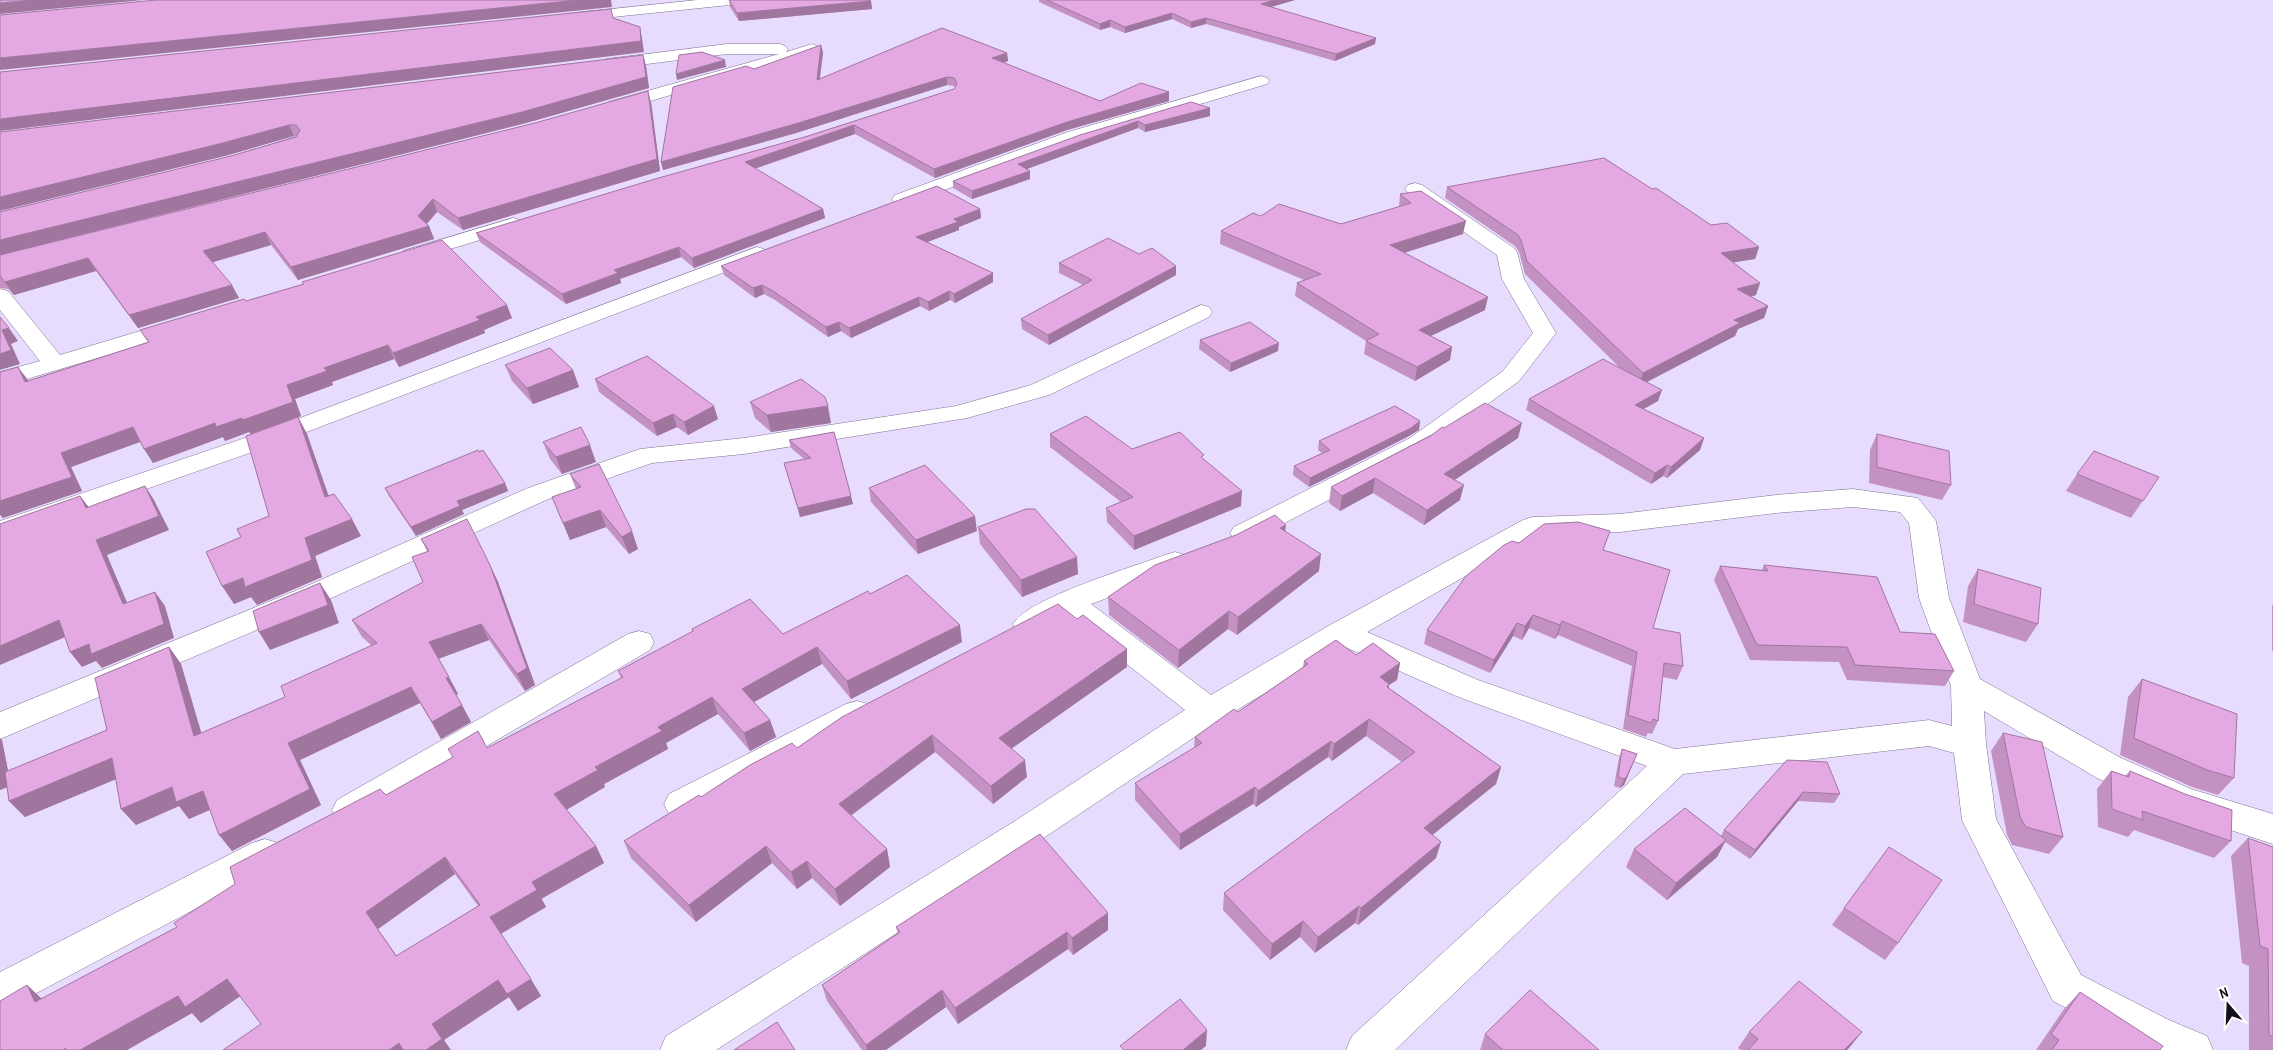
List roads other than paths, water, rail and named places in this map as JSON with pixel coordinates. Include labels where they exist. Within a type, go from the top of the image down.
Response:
[{"type":"street","points":[[561,19],[739,0]]},
{"type":"street","points":[[590,66],[727,49],[812,49],[599,110]]},
{"type":"street","points":[[882,206],[1074,136],[1261,82]]},
{"type":"street","points":[[1224,544],[1419,443],[1511,376],[1545,332],[1513,279],[1507,252],[1415,189]]},
{"type":"street","points":[[395,260],[527,219]]},
{"type":"street","points":[[0,531],[269,438],[780,244]]},
{"type":"street","points":[[0,296],[54,364]]},
{"type":"street","points":[[0,726],[317,593],[537,494],[649,455],[744,446],[958,413],[1040,390],[1201,312]]},
{"type":"street","points":[[0,380],[196,321]]},
{"type":"street","points":[[680,1050],[1027,831],[1209,711],[1341,633],[1533,526],[1620,523],[1776,504],[1853,498],[1908,504],[1922,522],[1934,598],[1967,686],[1970,744],[1979,820],[2067,988],[2155,1034],[2193,1050]]},
{"type":"street","points":[[1007,635],[1068,602],[1196,554]]},
{"type":"street","points":[[1068,602],[1209,711]]},
{"type":"street","points":[[1341,633],[1467,688],[1674,762],[1929,734],[1970,744]]},
{"type":"street","points":[[325,822],[369,800],[639,642]]},
{"type":"street","points":[[1967,686],[2108,768],[2182,800],[2273,829]]},
{"type":"street","points":[[681,804],[875,704]]},
{"type":"street","points":[[1366,1050],[1674,762]]},
{"type":"street","points":[[0,992],[290,841]]}]
